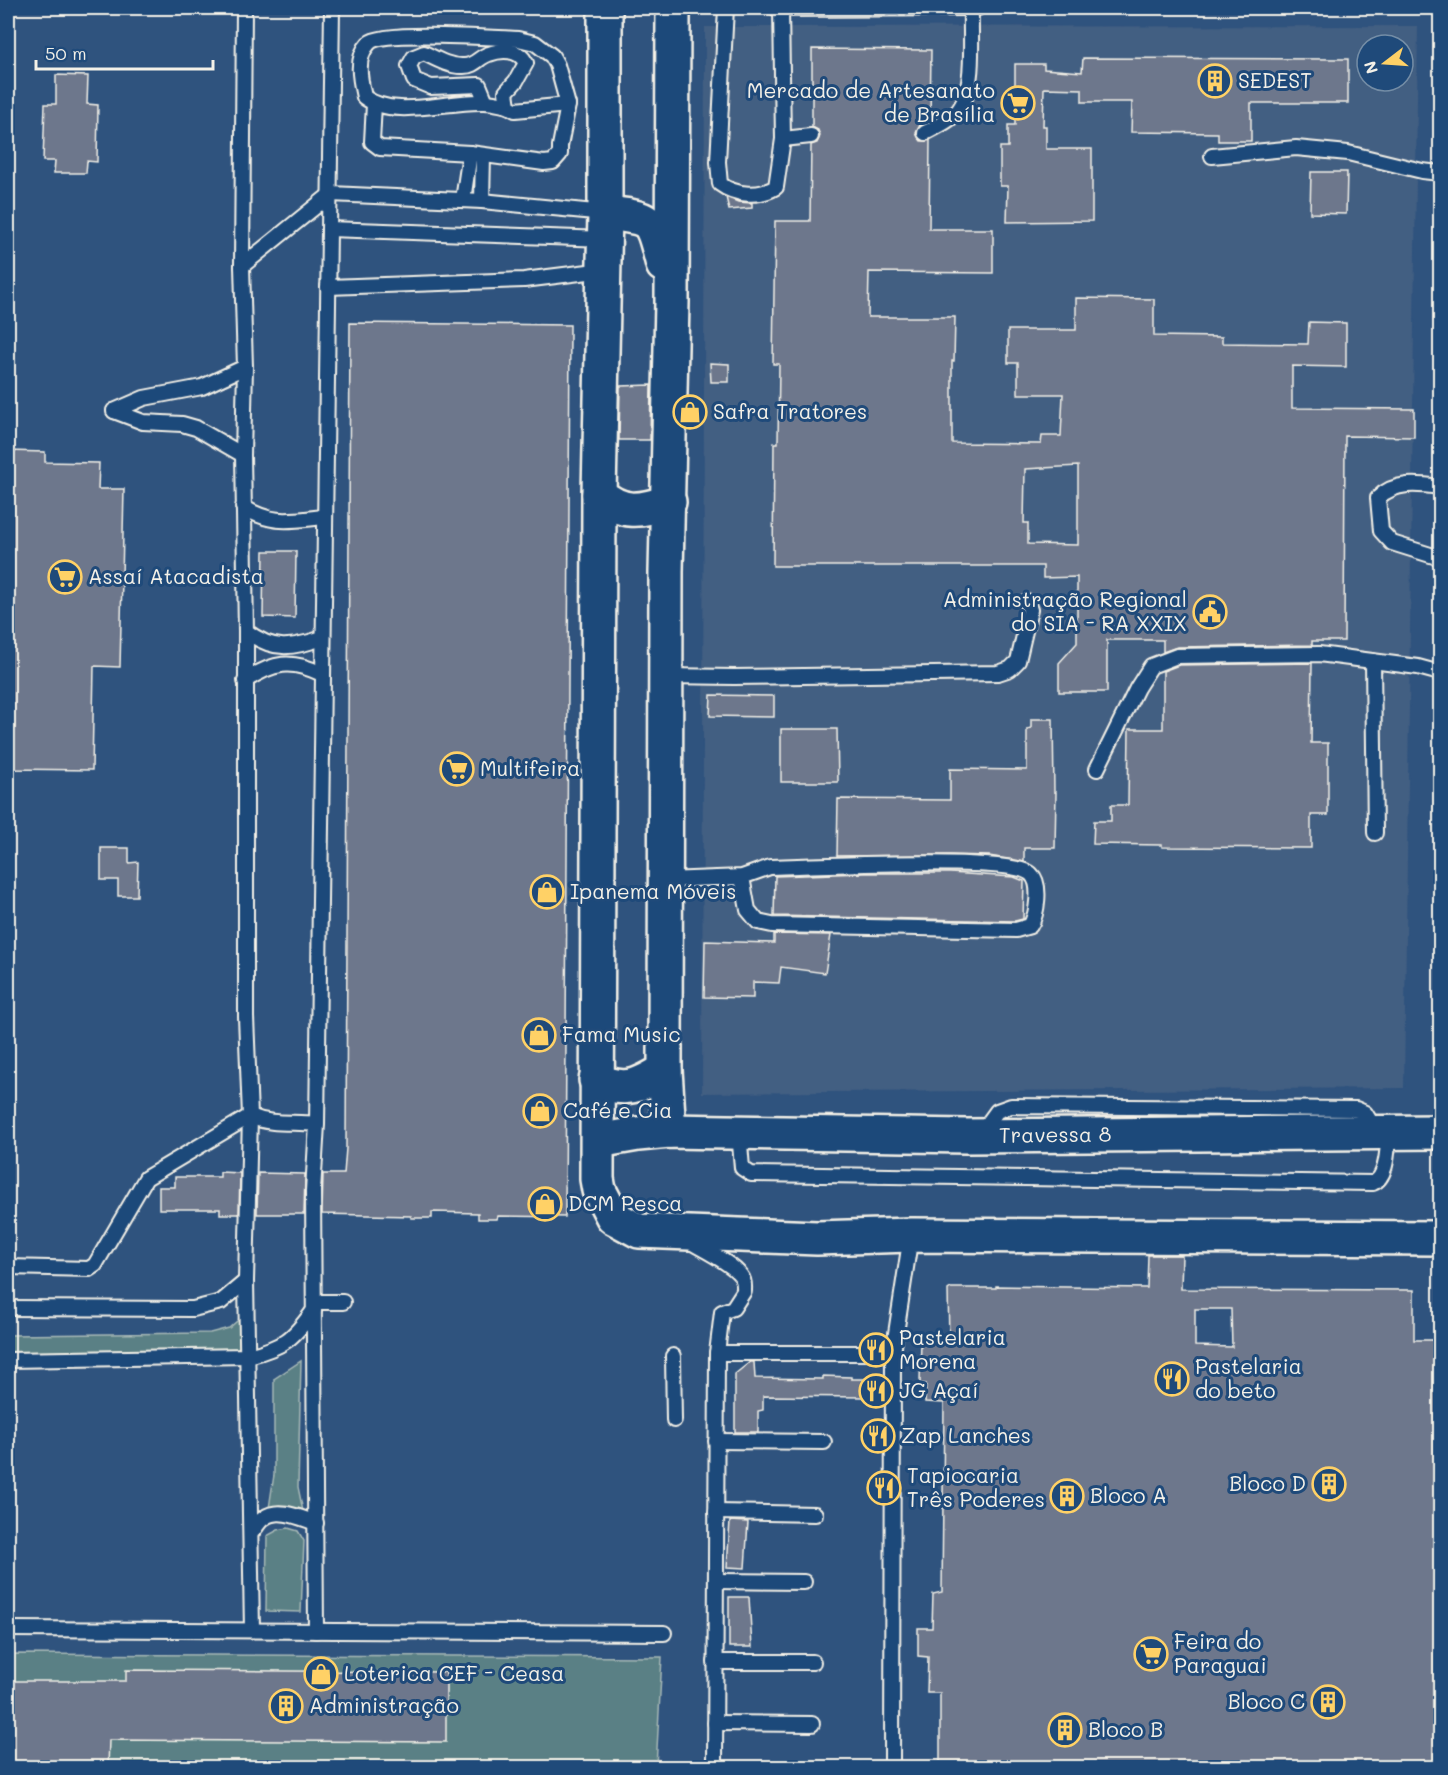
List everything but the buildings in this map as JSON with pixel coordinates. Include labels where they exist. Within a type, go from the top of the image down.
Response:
[{"type":"main road","points":[[606,8],[599,494],[596,1080],[597,1179],[599,1190],[613,1216],[639,1231],[817,1238],[910,1235],[1440,1238]]},
{"type":"main road","points":[[669,1131],[665,1070],[666,676],[672,302],[673,8]]},
{"type":"main road","points":[[604,241],[633,216],[648,221],[654,231],[672,302]]},
{"type":"main road","points":[[599,494],[610,504],[623,509],[649,508],[669,502]]},
{"type":"main road","points":[[596,1080],[610,1086],[628,1087],[642,1084],[665,1070]]},
{"type":"main road","name":"Travessa 8","points":[[598,1141],[669,1131],[979,1136],[1383,1133],[1436,1123]]},
{"type":"lane","points":[[244,8],[243,507],[246,631],[247,1047],[250,1116],[246,1281],[252,1630]]},
{"type":"lane","points":[[316,1630],[313,1191],[317,1124],[332,8]]},
{"type":"lane","points":[[726,8],[718,162],[720,184],[730,192],[765,193],[776,187],[783,140],[778,8],[974,8],[969,82],[962,105],[941,124],[925,133]]},
{"type":"lane","points":[[374,104],[372,142],[380,148],[477,154],[544,163],[553,162],[560,154],[567,105],[557,65],[545,49],[518,39],[405,36],[372,40],[359,62],[364,97],[374,104],[394,108],[486,102],[508,106],[515,110],[567,105]]},
{"type":"lane","points":[[453,37],[454,65]]},
{"type":"lane","points":[[486,38],[489,53]]},
{"type":"lane","points":[[486,102],[478,85],[431,87],[414,80],[409,66],[414,57],[424,53],[454,65],[472,65],[489,53],[511,51],[524,59],[526,63],[516,81],[506,92],[508,106]]},
{"type":"lane","points":[[783,140],[810,136]]},
{"type":"lane","points":[[1212,156],[1296,148],[1348,153],[1422,171],[1440,173]]},
{"type":"lane","points":[[463,200],[477,154]]},
{"type":"lane","points":[[477,154],[482,201]]},
{"type":"lane","points":[[242,266],[331,194],[482,201],[604,241]]},
{"type":"lane","points":[[329,229],[604,241]]},
{"type":"lane","points":[[328,287],[524,280],[604,241]]},
{"type":"lane","points":[[243,455],[196,428],[182,424],[143,422],[114,411],[144,398],[202,387],[245,368]]},
{"type":"lane","points":[[1440,487],[1416,484],[1388,489],[1378,498],[1381,531],[1392,543],[1440,558]]},
{"type":"lane","points":[[243,507],[260,517],[271,520],[325,517]]},
{"type":"lane","points":[[666,676],[998,673],[1010,669],[1018,661],[1030,610],[1027,602]]},
{"type":"lane","points":[[246,631],[270,645],[301,645],[323,639]]},
{"type":"lane","points":[[1097,769],[1137,688],[1152,666],[1177,656],[1319,654],[1418,667],[1440,674]]},
{"type":"lane","points":[[1372,661],[1376,833]]},
{"type":"lane","points":[[245,681],[270,666],[284,664],[305,666],[322,674]]},
{"type":"lane","points":[[666,880],[742,877],[770,867],[973,863],[1018,867],[1032,874],[1037,885],[1036,916],[1029,926],[1016,930],[772,925],[758,922],[747,910],[742,877]]},
{"type":"lane","points":[[250,1116],[263,1122],[280,1124],[296,1121],[317,1124]]},
{"type":"lane","points":[[8,1267],[89,1269],[95,1265],[146,1178],[250,1116]]},
{"type":"lane","points":[[739,1132],[742,1168],[751,1174],[1373,1183],[1378,1181],[1383,1174],[1383,1133]]},
{"type":"lane","points":[[677,1233],[733,1269],[744,1281],[744,1290],[740,1298],[732,1308],[722,1312],[717,1353],[715,1767]]},
{"type":"lane","points":[[892,1767],[893,1353],[910,1235]]},
{"type":"lane","points":[[8,1308],[193,1309],[221,1302],[246,1281]]},
{"type":"lane","points":[[314,1306],[343,1302]]},
{"type":"lane","points":[[8,1360],[248,1356],[283,1344],[298,1332],[314,1306]]},
{"type":"lane","points":[[717,1353],[893,1353]]},
{"type":"lane","points":[[673,1356],[674,1420]]},
{"type":"lane","points":[[716,1441],[825,1442]]},
{"type":"lane","points":[[716,1512],[815,1514]]},
{"type":"lane","points":[[251,1533],[264,1517],[276,1514],[285,1514],[316,1523]]},
{"type":"lane","points":[[716,1581],[804,1582]]},
{"type":"lane","points":[[8,1629],[664,1633]]},
{"type":"lane","points":[[715,1662],[813,1662]]},
{"type":"lane","points":[[715,1723],[812,1724]]},
{"type":"shaded area","points":[[1418,26],[1404,1088],[702,1093],[705,27]]},
{"type":"green space","points":[[243,1316],[243,1353],[8,1354],[8,1335],[210,1333],[229,1328]]},
{"type":"green space","points":[[301,1361],[298,1487],[304,1516],[268,1515],[274,1475],[274,1379]]},
{"type":"green space","points":[[288,1528],[298,1531],[304,1541],[301,1612],[266,1611],[267,1536]]},
{"type":"green space","points":[[8,1654],[662,1657],[656,1767],[8,1768]]},
{"type":"place","name":"SEDEST","points":[[1215,81]]},
{"type":"place","name":"Mercado de Artesanato de Brasília","points":[[1018,103]]},
{"type":"place","name":"Safra Tratores","points":[[690,412]]},
{"type":"place","name":"Assaí Atacadista","points":[[65,577]]},
{"type":"place","name":"Administração Regional do SIA - RA XXIX","points":[[1210,612]]},
{"type":"place","name":"Multifeira","points":[[457,769]]},
{"type":"place","name":"Ipanema Móveis","points":[[547,892]]},
{"type":"place","name":"Fama Music","points":[[539,1035]]},
{"type":"place","name":"Café e Cia","points":[[540,1111]]},
{"type":"place","name":"DCM Pesca","points":[[545,1204]]},
{"type":"place","name":"Pastelaria Morena","points":[[876,1350]]},
{"type":"place","name":"Pastelaria do beto","points":[[1172,1379]]},
{"type":"place","name":"JG Açaí","points":[[876,1391]]},
{"type":"place","name":"Zap Lanches","points":[[878,1436]]},
{"type":"place","name":"Bloco D","points":[[1329,1484]]},
{"type":"place","name":"Tapiocaria Três Poderes","points":[[884,1488]]},
{"type":"place","name":"Bloco A","points":[[1067,1496]]},
{"type":"place","name":"Feira do Paraguai","points":[[1151,1654]]},
{"type":"place","name":"Loterica CEF - Ceasa","points":[[321,1674]]},
{"type":"place","name":"Bloco C","points":[[1328,1702]]},
{"type":"place","name":"Administração","points":[[286,1706]]},
{"type":"place","name":"Bloco B","points":[[1065,1730]]}]
